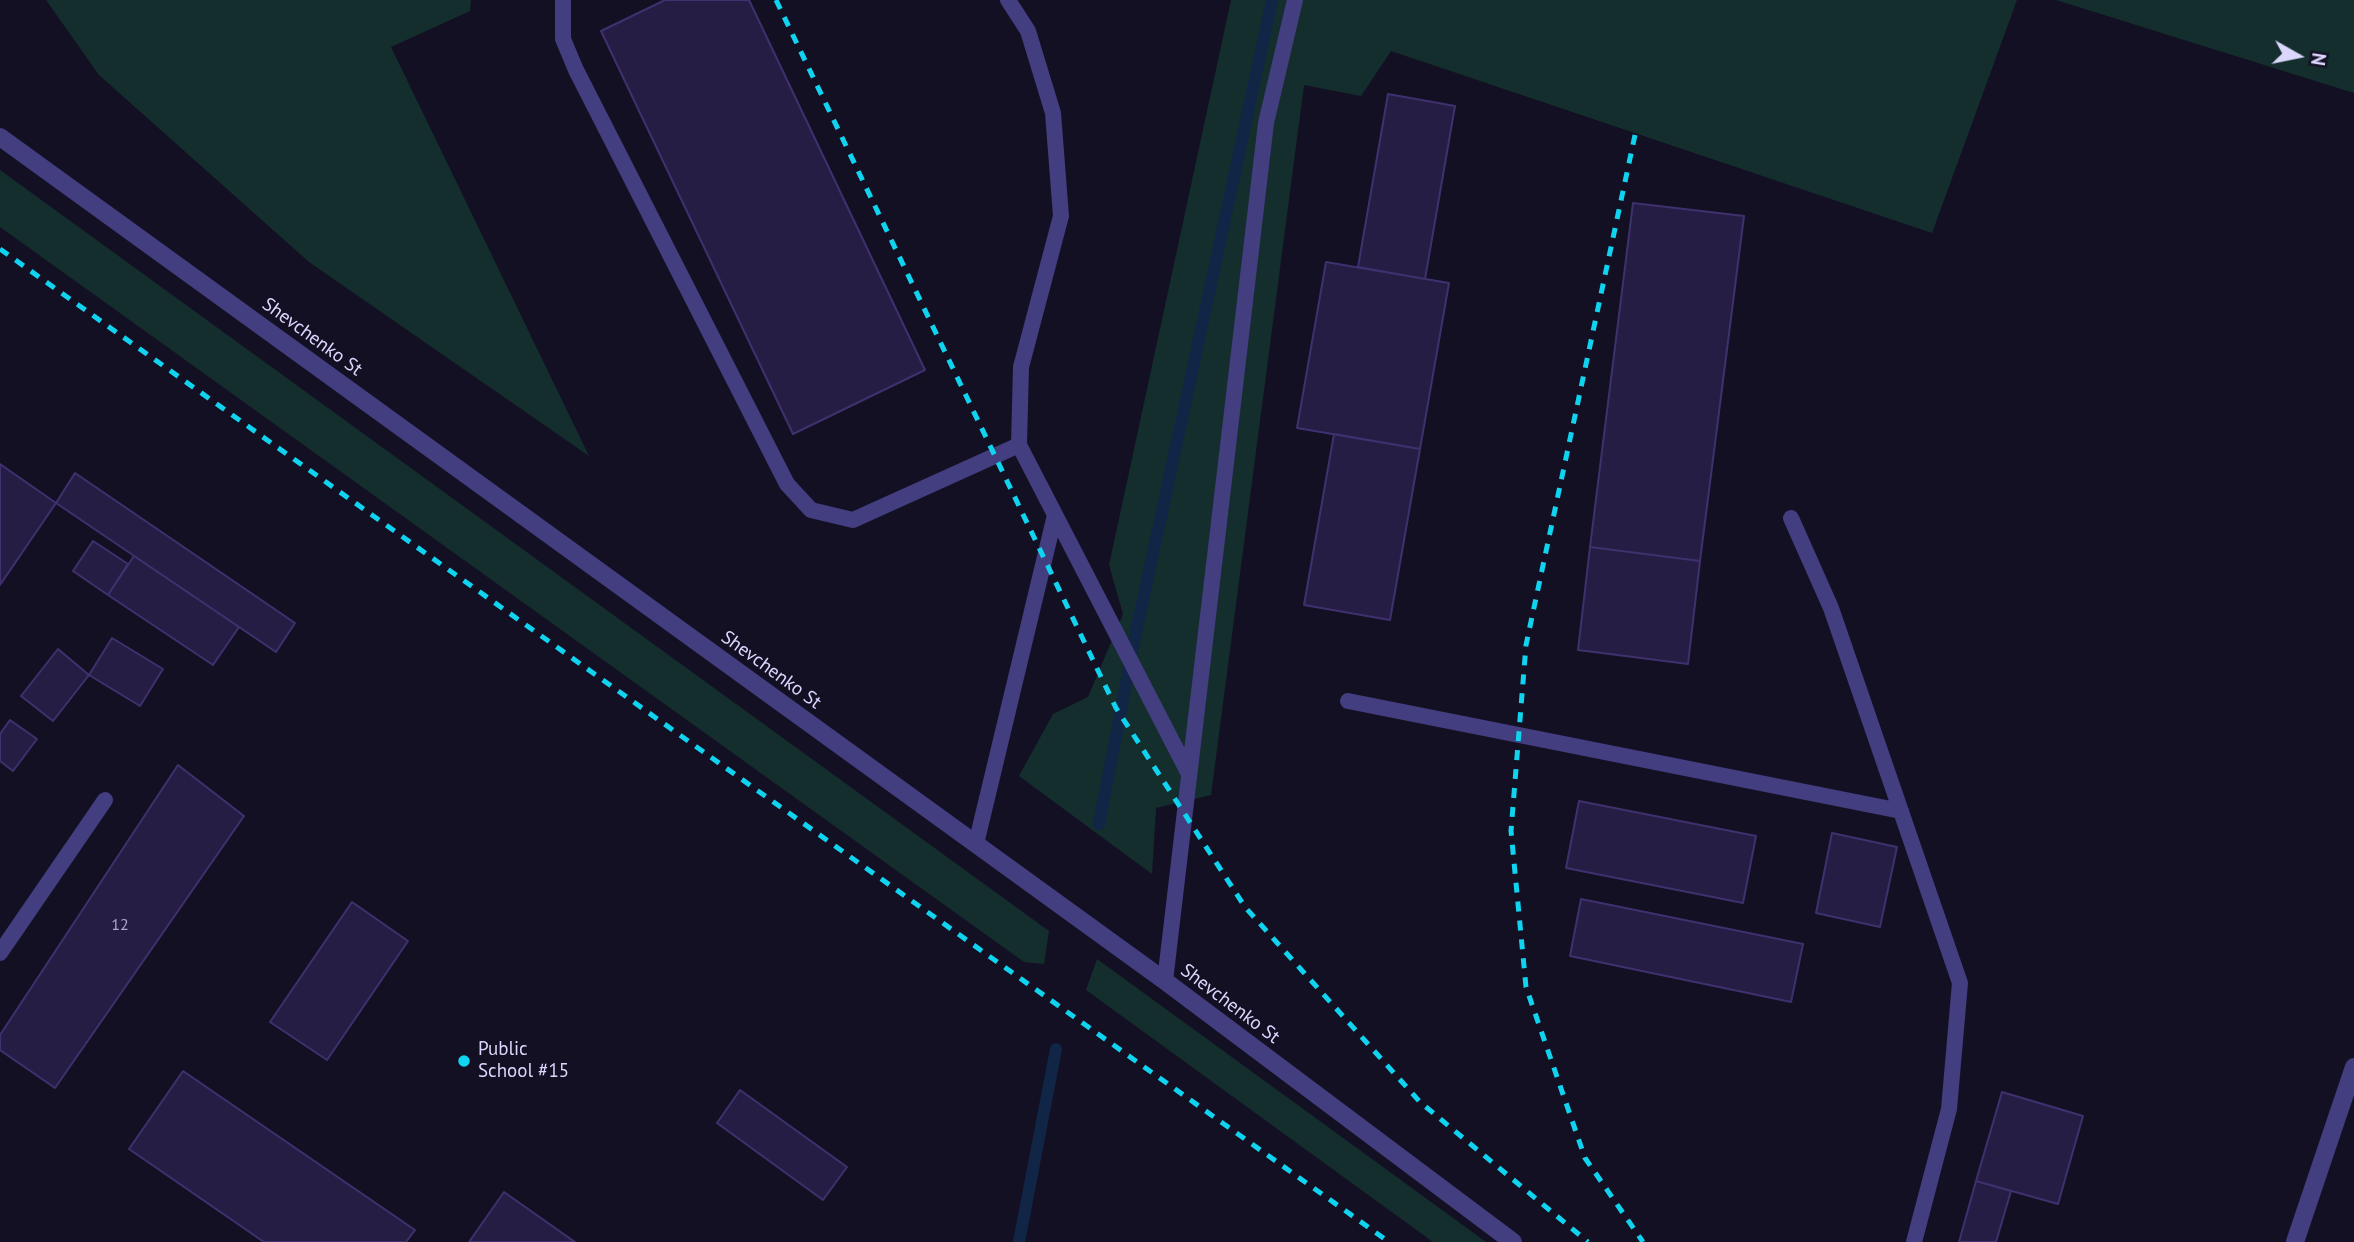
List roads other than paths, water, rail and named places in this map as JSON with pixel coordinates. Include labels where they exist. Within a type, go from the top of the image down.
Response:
[{"type":"street","name":"Shevchenko St","points":[[0,137],[1165,981],[1513,1242]]},
{"type":"street","points":[[2295,1242],[2354,1067]]},
{"type":"lane","points":[[563,0],[563,39],[576,70],[787,484],[811,510],[853,520],[1019,445]]},
{"type":"lane","points":[[1008,0],[1028,31],[1053,113],[1061,216],[1021,367],[1019,445],[1189,774]]},
{"type":"lane","points":[[1165,981],[1266,123],[1295,0]]},
{"type":"lane","points":[[975,844],[1055,515]]},
{"type":"lane","points":[[1791,518],[1831,608],[1960,983],[1949,1110],[1914,1242]]},
{"type":"lane","points":[[1348,701],[1901,811]]},
{"type":"lane","points":[[0,953],[106,800]]},
{"type":"waterway","points":[[1099,824],[1135,637],[1272,0]]},
{"type":"waterway","points":[[1019,1242],[1056,1049]]},
{"type":"railway","points":[[776,0],[1116,708],[1245,907],[1420,1102],[1588,1242]]},
{"type":"railway","points":[[1635,135],[1526,645],[1511,831],[1526,987],[1585,1158],[1643,1242]]},
{"type":"railway","points":[[0,249],[1389,1242]]},
{"type":"place","name":"Public School #15","points":[[464,1061]]}]
